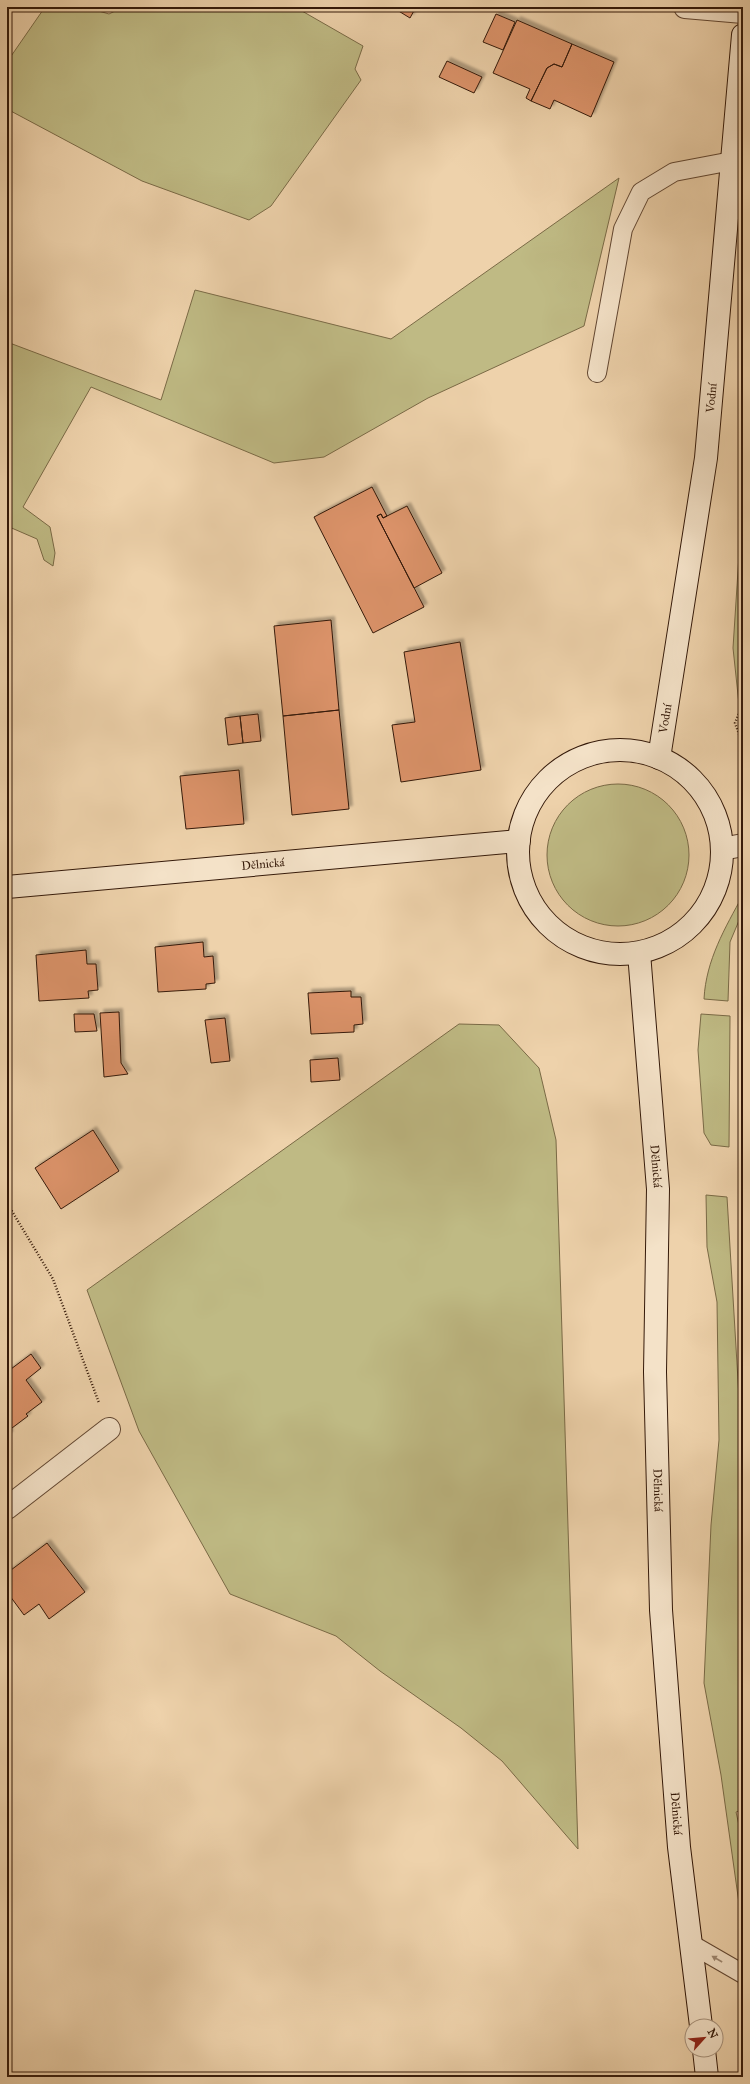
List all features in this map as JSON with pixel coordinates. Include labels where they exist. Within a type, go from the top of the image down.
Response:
[{"type":"main road","points":[[685,7],[743,12]]},
{"type":"main road","name":"Vodní","points":[[659,758],[706,458],[743,35]]},
{"type":"main road","points":[[613,750],[636,752],[659,758],[685,773],[704,794],[717,821],[733,847],[708,905],[690,927],[667,944],[640,953],[607,954],[577,945],[551,927],[531,902],[520,873],[519,841],[524,818],[535,796],[550,778],[569,764],[590,755],[613,750]]},
{"type":"main road","name":"Dělnická","points":[[7,887],[519,841]]},
{"type":"main road","name":"Dělnická","points":[[640,953],[658,1189],[655,1372],[661,1610],[680,1847],[700,2018]]},
{"type":"main road","points":[[7,1508],[109,1429]]},
{"type":"main road","points":[[705,2058],[707,2077]]},
{"type":"lane","points":[[596,373],[622,229],[641,192],[674,172],[732,161]]},
{"type":"lane","points":[[691,1944],[743,1974]]},
{"type":"path","points":[[743,704],[735,723],[743,744]]},
{"type":"path","points":[[7,1203],[53,1279],[109,1429]]},
{"type":"shaded area","points":[[45,7],[85,7],[109,14],[123,7],[295,7],[363,46],[355,69],[361,80],[271,206],[249,220],[142,181],[7,109],[7,62]]},
{"type":"shaded area","points":[[619,178],[584,326],[428,398],[324,457],[274,463],[91,387],[23,507],[50,527],[55,553],[53,566],[44,560],[37,539],[7,526],[7,342],[161,400],[195,290],[391,339]]},
{"type":"shaded area","points":[[743,531],[743,742],[733,648],[739,555]]},
{"type":"shaded area","points":[[618,784],[638,787],[645,790],[663,800],[673,810],[686,835],[689,855],[686,875],[683,882],[673,900],[663,910],[638,923],[618,926],[598,923],[591,920],[573,910],[563,900],[550,875],[547,855],[550,835],[553,828],[563,810],[573,800],[598,787]]},
{"type":"shaded area","points":[[743,895],[743,911],[730,942],[728,1001],[704,999],[708,971],[712,958],[723,932]]},
{"type":"shaded area","points":[[701,1014],[730,1016],[729,1147],[711,1145],[704,1133],[698,1050]]},
{"type":"shaded area","points":[[459,1024],[499,1025],[539,1068],[556,1140],[578,1849],[502,1761],[461,1728],[380,1671],[336,1636],[230,1594],[139,1431],[87,1290]]},
{"type":"shaded area","points":[[706,1195],[727,1197],[743,1464],[743,1810],[736,1812],[743,1843],[743,1932],[721,1775],[704,1683],[711,1525],[719,1440],[717,1302],[707,1247]]},
{"type":"building","points":[[392,7],[416,7],[410,18]]},
{"type":"building","points":[[496,14],[515,22],[503,50],[483,42]]},
{"type":"building","points":[[517,20],[572,44],[562,67],[554,64],[547,68],[531,101],[526,98],[530,89],[493,73]]},
{"type":"building","points":[[572,44],[614,62],[591,117],[554,100],[550,109],[531,101],[547,68],[554,64],[562,67]]},
{"type":"building","points":[[447,61],[482,77],[474,93],[439,77]]},
{"type":"building","points":[[372,487],[387,516],[383,518],[381,514],[377,516],[424,607],[373,633],[314,517]]},
{"type":"building","points":[[407,506],[442,573],[414,588],[377,516],[381,514],[383,518]]},
{"type":"building","points":[[331,620],[339,710],[283,716],[274,626]]},
{"type":"building","points":[[460,642],[481,770],[401,782],[392,725],[415,722],[404,652]]},
{"type":"building","points":[[339,710],[349,809],[292,815],[283,716]]},
{"type":"building","points":[[258,714],[261,741],[243,743],[240,716]]},
{"type":"building","points":[[240,716],[243,743],[228,745],[225,718]]},
{"type":"building","points":[[239,770],[244,824],[186,829],[180,776]]},
{"type":"building","points":[[203,942],[204,957],[213,956],[215,983],[206,984],[206,989],[158,992],[155,947]]},
{"type":"building","points":[[86,950],[87,964],[96,964],[98,990],[88,991],[89,998],[39,1001],[36,955]]},
{"type":"building","points":[[351,991],[351,997],[361,997],[363,1024],[354,1025],[354,1032],[311,1034],[308,993]]},
{"type":"building","points":[[119,1012],[121,1063],[128,1074],[104,1077],[100,1013]]},
{"type":"building","points":[[74,1014],[94,1014],[97,1031],[75,1032]]},
{"type":"building","points":[[225,1018],[230,1061],[211,1063],[205,1020]]},
{"type":"building","points":[[338,1058],[340,1080],[311,1082],[310,1060]]},
{"type":"building","points":[[93,1130],[119,1171],[61,1209],[35,1168]]},
{"type":"building","points":[[31,1354],[41,1368],[26,1380],[42,1402],[26,1414],[28,1416],[8,1431],[10,1434],[7,1436],[7,1372]]},
{"type":"building","points":[[47,1543],[85,1592],[49,1619],[39,1604],[24,1615],[7,1592],[7,1573]]}]
